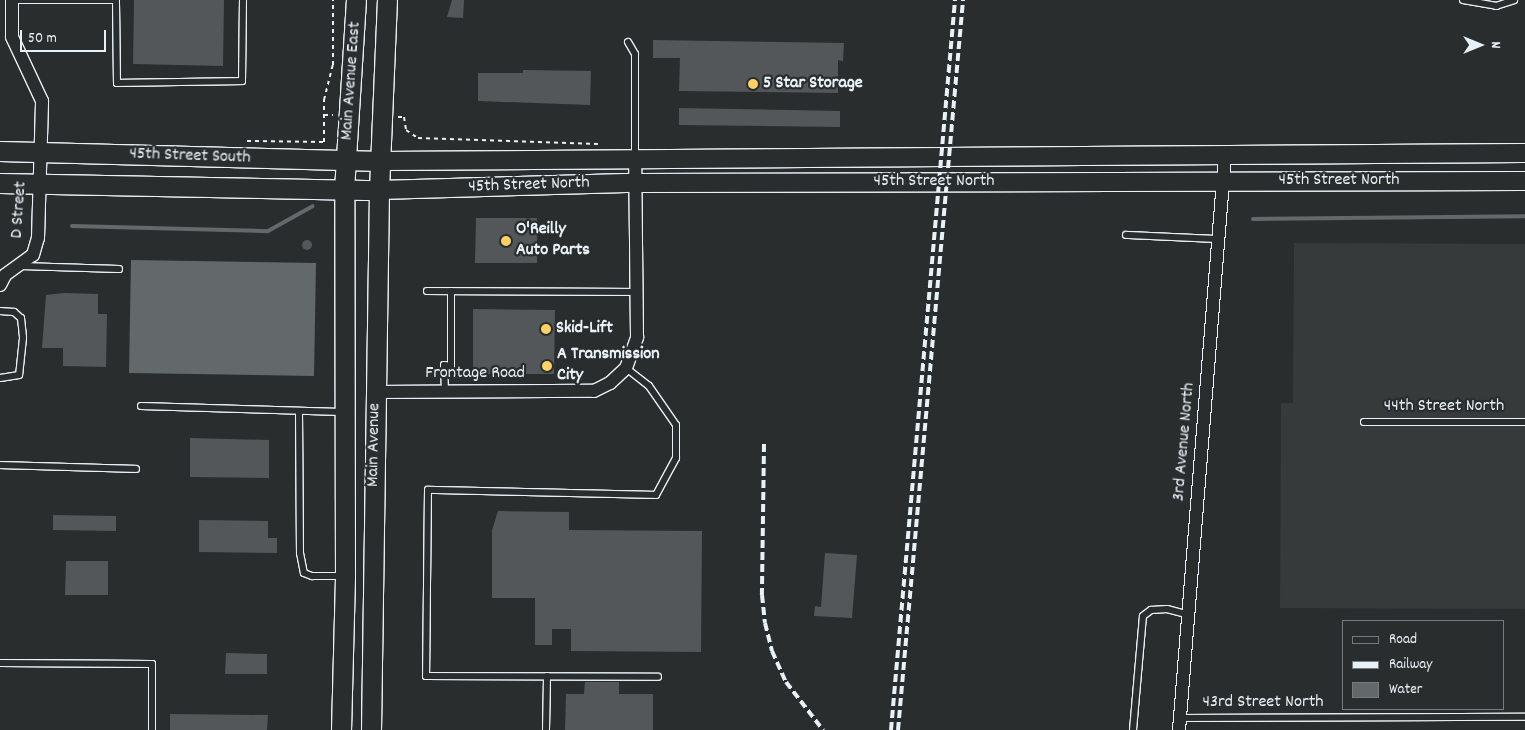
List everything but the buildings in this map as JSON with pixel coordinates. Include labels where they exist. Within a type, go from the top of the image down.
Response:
[{"type":"main road","name":"Main Avenue East","points":[[346,161],[356,0]]},
{"type":"main road","name":"Main Avenue East","points":[[380,161],[387,0]]},
{"type":"main road","name":"45th Street South","points":[[0,151],[380,161]]},
{"type":"main road","name":"45th Street North","points":[[380,161],[635,158],[761,160],[1525,152]]},
{"type":"main road","name":"Main Avenue","points":[[341,730],[345,576],[342,412],[344,190],[346,161]]},
{"type":"main road","name":"Main Avenue","points":[[371,730],[380,161]]},
{"type":"main road","name":"45th Street North","points":[[344,190],[635,183],[1525,181]]},
{"type":"main road","name":"45th Street South","points":[[0,183],[344,190]]},
{"type":"street","points":[[12,0],[12,37],[42,101],[40,151]]},
{"type":"street","name":"D Street","points":[[2,278],[33,255],[38,238],[40,151]]},
{"type":"street","name":"3rd Avenue North","points":[[1180,724],[1225,156]]},
{"type":"street","name":"Frontage Road","points":[[375,392],[594,391],[610,383],[626,368],[637,337],[635,158]]},
{"type":"lane","points":[[12,0],[116,1],[117,82],[242,81],[243,0]]},
{"type":"lane","points":[[1463,0],[1496,6],[1514,0]]},
{"type":"lane","points":[[628,42],[635,54],[635,158]]},
{"type":"lane","points":[[1126,235],[1219,239]]},
{"type":"lane","points":[[20,266],[118,269]]},
{"type":"lane","points":[[427,291],[637,292]]},
{"type":"lane","points":[[445,392],[444,365],[451,366],[451,291]]},
{"type":"lane","points":[[0,312],[14,312],[21,318],[23,338],[19,375],[0,378]]},
{"type":"lane","points":[[626,368],[649,386],[676,425],[676,458],[656,495],[428,490],[426,676],[658,676]]},
{"type":"lane","points":[[141,406],[342,412]]},
{"type":"lane","points":[[299,411],[300,553],[304,573],[312,576],[345,576]]},
{"type":"lane","name":"44th Street North","points":[[1364,422],[1525,422]]},
{"type":"lane","points":[[0,465],[136,469]]},
{"type":"lane","points":[[1133,730],[1143,616],[1151,610],[1167,610],[1189,615]]},
{"type":"lane","points":[[0,663],[152,664],[152,730]]},
{"type":"lane","points":[[546,730],[547,676]]},
{"type":"lane","name":"43rd Street North","points":[[1180,724],[1525,717]]},
{"type":"path","points":[[324,142],[324,115],[333,65],[334,0]]},
{"type":"path","points":[[324,115],[335,116]]},
{"type":"path","points":[[398,117],[404,118],[406,130],[418,138],[602,144]]},
{"type":"shaded area","points":[[1294,243],[1525,244],[1525,609],[1280,608],[1281,403],[1293,403]]},
{"type":"water","points":[[131,260],[316,263],[314,376],[129,373]]},
{"type":"waterway","points":[[72,226],[268,231],[313,206]]},
{"type":"waterway","points":[[1253,219],[1525,216]]},
{"type":"railway","points":[[891,730],[955,0]]},
{"type":"railway","points":[[898,730],[963,0]]},
{"type":"railway","points":[[764,444],[762,595],[765,623],[772,651],[786,682],[823,730]]},
{"type":"place","name":"5 Star Storage","points":[[753,84]]},
{"type":"place","name":"O'Reilly Auto Parts","points":[[506,241]]},
{"type":"place","name":"Skid-Lift","points":[[546,329]]},
{"type":"place","name":"A Transmission City","points":[[547,366]]}]
